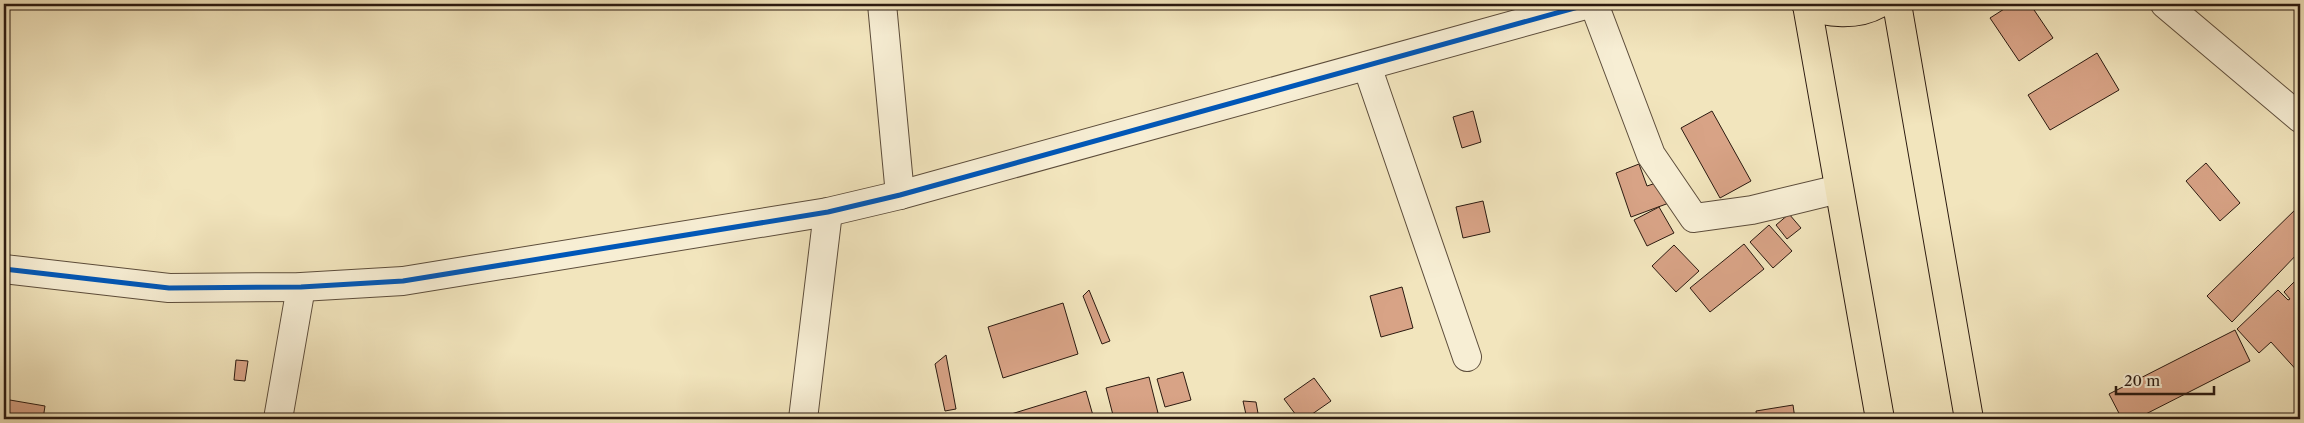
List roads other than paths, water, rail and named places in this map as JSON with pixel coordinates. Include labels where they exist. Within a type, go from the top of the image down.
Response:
[{"type":"main road","points":[[1878,4],[1853,12],[1830,12],[1807,4],[1880,419]]},
{"type":"main road","points":[[1897,4],[1969,419]]},
{"type":"street","points":[[882,4],[900,195]]},
{"type":"street","points":[[4,270],[169,288],[301,287],[403,281],[828,212],[900,195],[1589,4]]},
{"type":"street","points":[[1594,4],[1651,156],[1694,218],[1752,210],[1840,189]]},
{"type":"street","points":[[2165,4],[2300,118]]},
{"type":"street","points":[[1367,66],[1467,357]]},
{"type":"street","points":[[804,419],[828,212]]},
{"type":"street","points":[[278,419],[301,287]]}]
